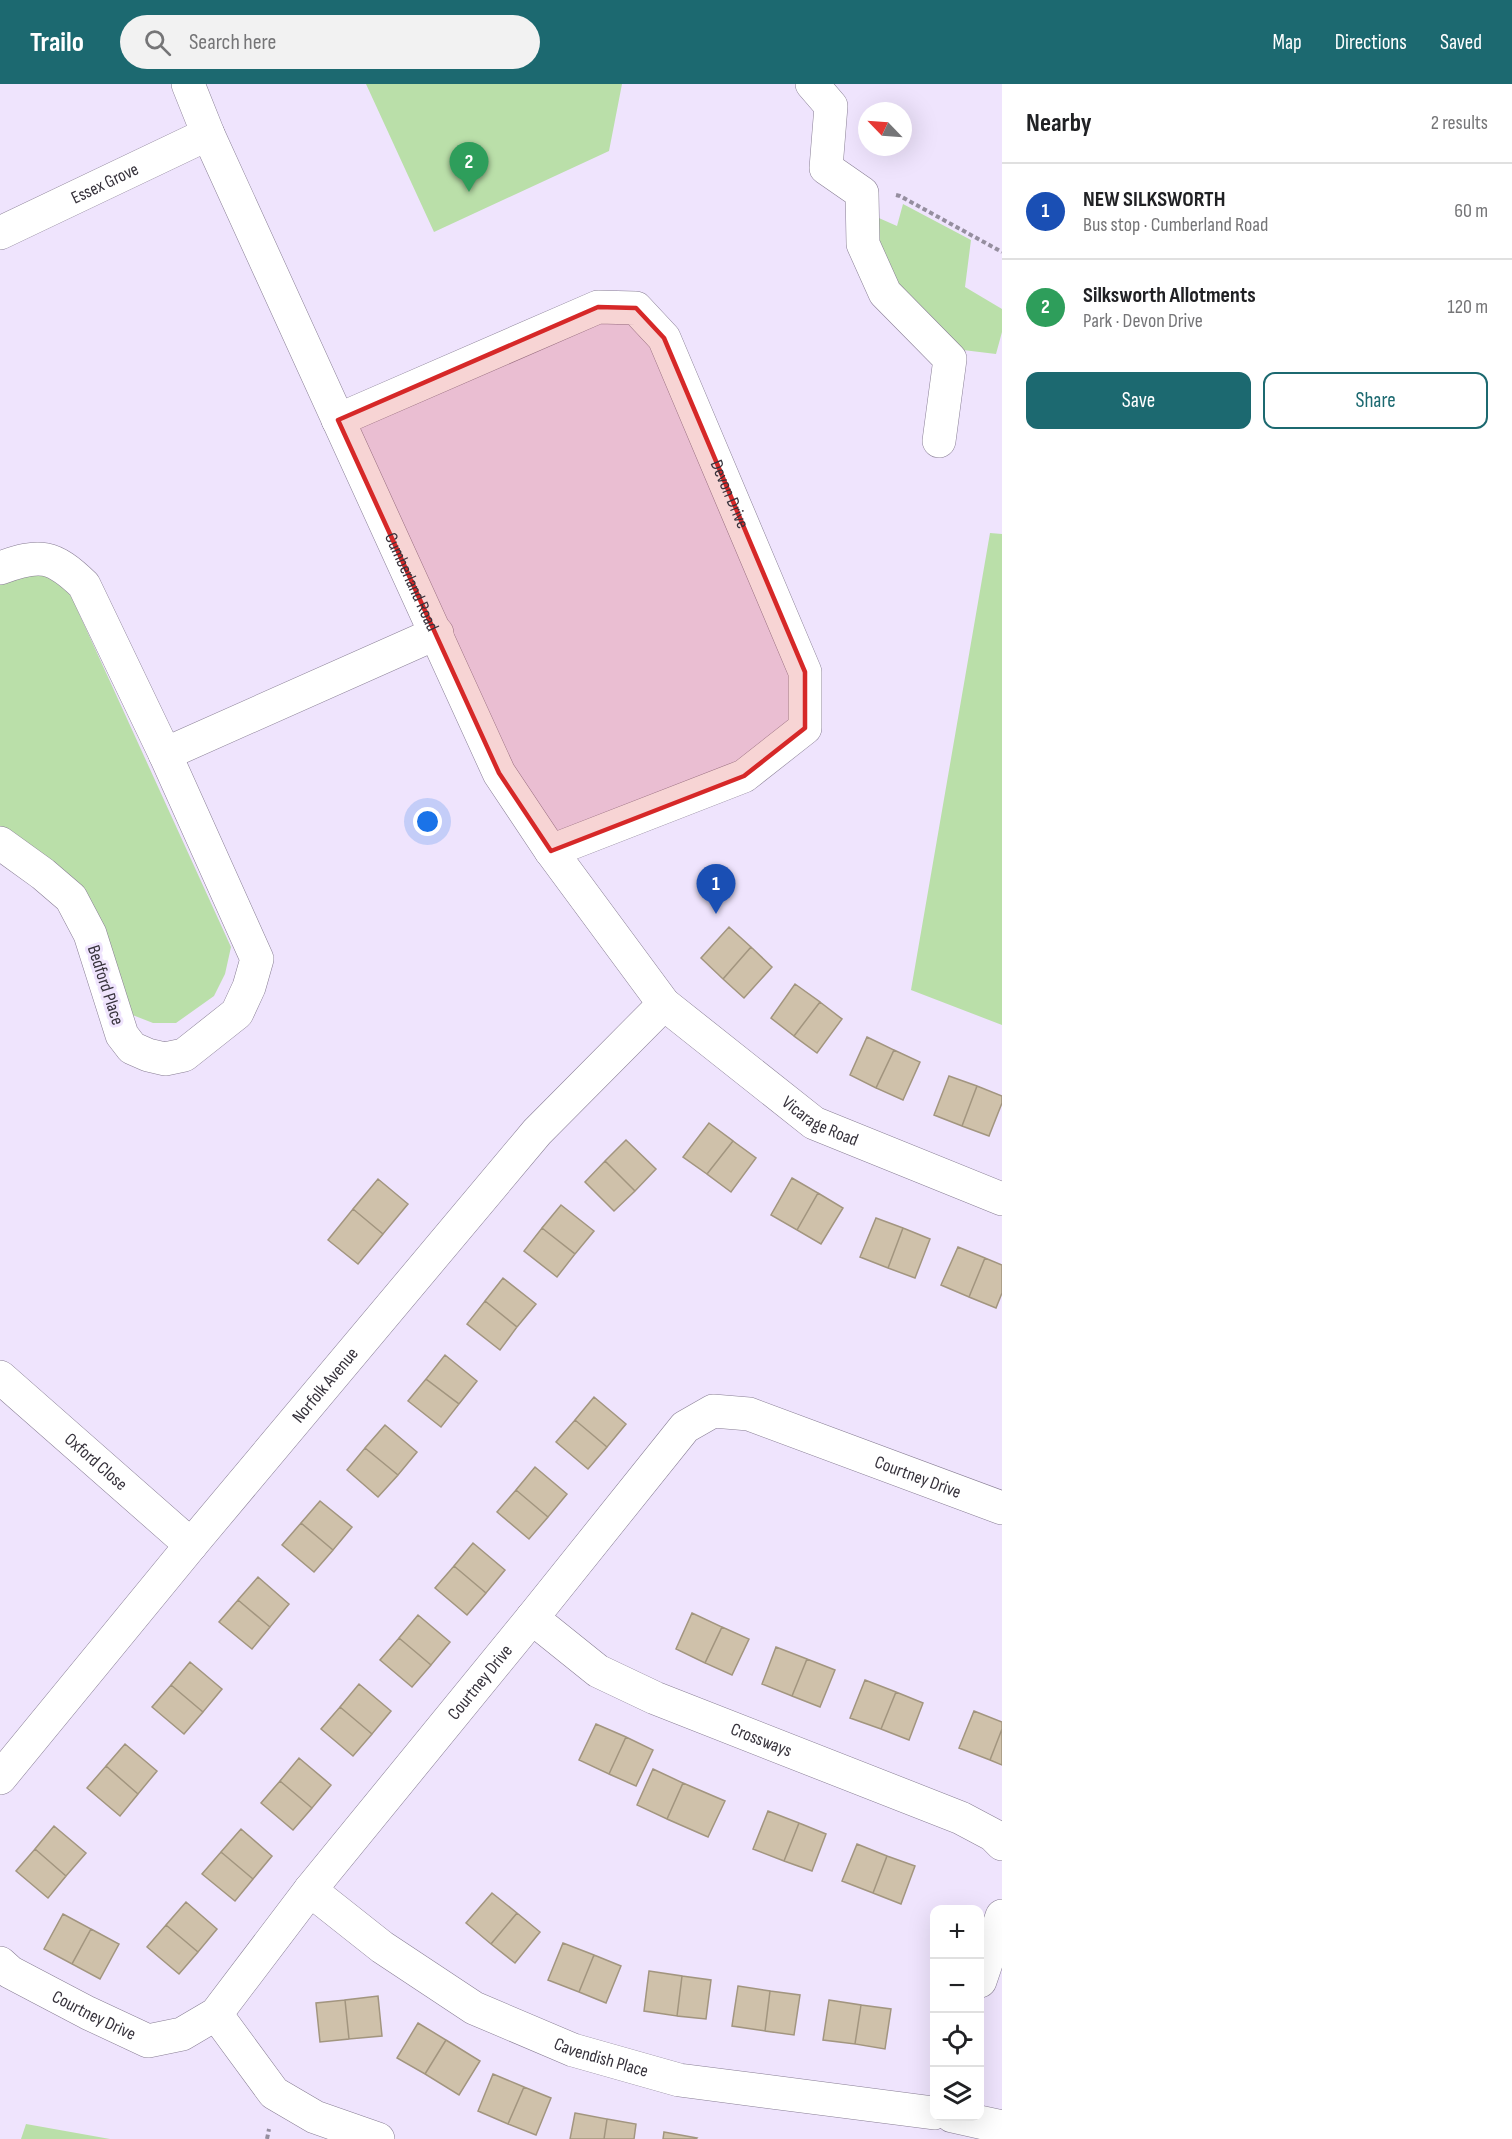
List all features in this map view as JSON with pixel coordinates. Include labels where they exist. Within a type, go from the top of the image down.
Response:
[{"type":"street","name":"Cumberland Road","points":[[188,84],[208,134],[499,773],[551,851],[664,1004]]},
{"type":"street","points":[[812,84],[831,106],[826,168],[862,193],[863,244],[885,293],[950,359],[939,441]]},
{"type":"street","name":"Essex Grove","points":[[0,232],[208,134]]},
{"type":"street","name":"Devon Drive","points":[[338,420],[598,308],[636,308],[664,338],[806,672],[805,728],[744,776],[551,851]]},
{"type":"street","name":"Bedford Place","points":[[0,568],[27,558],[48,560],[66,567],[84,585],[165,754],[256,959],[249,987],[237,1013],[184,1055],[165,1059],[132,1048],[122,1035],[90,934],[71,898],[43,874],[0,843]]},
{"type":"street","points":[[165,754],[436,633]]},
{"type":"street","name":"Vicarage Road","points":[[664,1004],[814,1123],[1002,1199]]},
{"type":"street","name":"Norfolk Avenue","points":[[0,1778],[190,1545],[537,1132],[664,1004]]},
{"type":"street","name":"Oxford Close","points":[[0,1377],[190,1545]]},
{"type":"street","name":"Courtney Drive","points":[[0,1963],[10,1972],[78,2008],[148,2041],[182,2034],[216,2014],[310,1890],[685,1427],[713,1412],[748,1414],[1002,1508]]},
{"type":"street","name":"Crossways","points":[[532,1618],[598,1671],[655,1698],[961,1818],[993,1835],[1002,1844]]},
{"type":"street","name":"Cavendish Place","points":[[310,1890],[382,1947],[474,2008],[573,2050],[679,2080],[930,2111]]},
{"type":"street","points":[[984,1969],[1002,1916]]},
{"type":"street","points":[[216,2014],[274,2093],[315,2117],[378,2139]]},
{"type":"street","name":"Cavendish Place","points":[[976,2121],[1002,2127]]},
{"type":"path","points":[[862,193],[900,195],[1002,252]]},
{"type":"highlighted area","points":[[598,307],[636,308],[664,338],[805,672],[805,728],[744,776],[551,851],[499,773],[338,420]]},
{"type":"green space","points":[[366,84],[622,84],[609,151],[434,232]]},
{"type":"green space","points":[[903,204],[971,240],[965,287],[1002,309],[1002,332],[996,354],[963,350],[925,319],[899,291],[873,249],[872,215],[897,226]]},
{"type":"green space","points":[[990,533],[1002,534],[1002,1025],[911,990]]},
{"type":"green space","points":[[30,572],[59,579],[72,598],[231,947],[225,974],[214,996],[176,1023],[153,1023],[130,1014],[90,898],[70,878],[0,829],[0,585]]},
{"type":"green space","points":[[26,2124],[110,2139],[21,2139]]},
{"type":"building","points":[[729,927],[751,947],[723,979],[701,958]]},
{"type":"building","points":[[751,947],[772,967],[744,998],[723,979]]},
{"type":"building","points":[[795,984],[820,1002],[794,1036],[771,1018]]},
{"type":"building","points":[[820,1002],[842,1019],[817,1053],[794,1036]]},
{"type":"building","points":[[867,1037],[894,1050],[876,1088],[850,1075]]},
{"type":"building","points":[[894,1050],[920,1062],[903,1100],[876,1088]]},
{"type":"building","points":[[949,1076],[977,1086],[962,1126],[934,1115]]},
{"type":"building","points":[[977,1086],[1002,1096],[1002,1103],[989,1136],[962,1126]]},
{"type":"building","points":[[709,1123],[733,1141],[707,1174],[683,1157]]},
{"type":"building","points":[[626,1140],[656,1169],[635,1191],[605,1161]]},
{"type":"building","points":[[733,1141],[756,1158],[731,1192],[707,1174]]},
{"type":"building","points":[[605,1161],[635,1191],[614,1211],[585,1182]]},
{"type":"building","points":[[792,1178],[818,1193],[797,1230],[771,1215]]},
{"type":"building","points":[[378,1179],[408,1204],[383,1234],[353,1209]]},
{"type":"building","points":[[818,1193],[843,1208],[821,1244],[797,1230]]},
{"type":"building","points":[[561,1205],[594,1231],[575,1254],[542,1228]]},
{"type":"building","points":[[353,1209],[383,1234],[358,1264],[328,1240]]},
{"type":"building","points":[[876,1218],[903,1228],[888,1268],[860,1257]]},
{"type":"building","points":[[542,1228],[575,1254],[557,1277],[524,1251]]},
{"type":"building","points":[[903,1228],[930,1239],[915,1278],[888,1268]]},
{"type":"building","points":[[958,1247],[985,1258],[969,1297],[941,1285]]},
{"type":"building","points":[[985,1258],[1002,1265],[1002,1293],[996,1308],[969,1297]]},
{"type":"building","points":[[503,1278],[536,1304],[517,1327],[485,1301]]},
{"type":"building","points":[[485,1301],[517,1327],[500,1350],[467,1324]]},
{"type":"building","points":[[445,1355],[477,1381],[459,1404],[426,1379]]},
{"type":"building","points":[[426,1379],[459,1404],[441,1427],[408,1401]]},
{"type":"building","points":[[594,1397],[626,1424],[607,1447],[575,1420]]},
{"type":"building","points":[[575,1420],[607,1447],[588,1469],[556,1442]]},
{"type":"building","points":[[385,1425],[417,1452],[398,1475],[365,1448]]},
{"type":"building","points":[[365,1448],[398,1475],[378,1497],[347,1470]]},
{"type":"building","points":[[535,1467],[567,1494],[548,1517],[516,1490]]},
{"type":"building","points":[[516,1490],[548,1517],[529,1539],[497,1512]]},
{"type":"building","points":[[320,1501],[352,1527],[333,1550],[301,1523]]},
{"type":"building","points":[[301,1523],[333,1550],[314,1572],[282,1545]]},
{"type":"building","points":[[473,1543],[505,1570],[486,1593],[454,1566]]},
{"type":"building","points":[[454,1566],[486,1593],[467,1615],[435,1588]]},
{"type":"building","points":[[258,1577],[289,1604],[270,1627],[238,1600]]},
{"type":"building","points":[[238,1600],[270,1627],[252,1649],[219,1622]]},
{"type":"building","points":[[692,1613],[722,1627],[705,1663],[676,1649]]},
{"type":"building","points":[[418,1615],[450,1642],[431,1665],[399,1638]]},
{"type":"building","points":[[722,1627],[749,1639],[732,1675],[705,1663]]},
{"type":"building","points":[[399,1638],[431,1665],[412,1687],[380,1660]]},
{"type":"building","points":[[776,1647],[807,1659],[792,1696],[762,1684]]},
{"type":"building","points":[[807,1659],[835,1670],[820,1707],[792,1696]]},
{"type":"building","points":[[190,1662],[222,1689],[203,1712],[171,1685]]},
{"type":"building","points":[[865,1680],[896,1692],[881,1729],[850,1718]]},
{"type":"building","points":[[359,1684],[391,1711],[372,1734],[340,1707]]},
{"type":"building","points":[[171,1685],[203,1712],[184,1734],[152,1707]]},
{"type":"building","points":[[896,1692],[923,1703],[909,1740],[881,1729]]},
{"type":"building","points":[[340,1707],[372,1734],[353,1756],[321,1729]]},
{"type":"building","points":[[974,1711],[1002,1722],[1002,1729],[990,1760],[959,1748]]},
{"type":"building","points":[[596,1724],[626,1737],[609,1774],[579,1760]]},
{"type":"building","points":[[1002,1729],[1002,1765],[990,1760]]},
{"type":"building","points":[[626,1737],[653,1750],[636,1786],[609,1774]]},
{"type":"building","points":[[125,1744],[157,1771],[138,1794],[106,1766]]},
{"type":"building","points":[[299,1758],[331,1785],[312,1808],[280,1781]]},
{"type":"building","points":[[106,1766],[138,1794],[120,1816],[87,1788]]},
{"type":"building","points":[[653,1769],[683,1783],[667,1819],[637,1805]]},
{"type":"building","points":[[280,1781],[312,1808],[293,1830],[261,1803]]},
{"type":"building","points":[[683,1783],[725,1801],[708,1837],[667,1819]]},
{"type":"building","points":[[768,1811],[799,1823],[784,1861],[753,1849]]},
{"type":"building","points":[[799,1823],[826,1834],[812,1871],[784,1861]]},
{"type":"building","points":[[54,1826],[86,1853],[66,1876],[35,1849]]},
{"type":"building","points":[[241,1829],[272,1856],[253,1879],[221,1852]]},
{"type":"building","points":[[857,1844],[887,1856],[873,1893],[842,1881]]},
{"type":"building","points":[[35,1849],[66,1876],[48,1898],[16,1871]]},
{"type":"building","points":[[221,1852],[253,1879],[235,1901],[202,1874]]},
{"type":"building","points":[[887,1856],[915,1866],[901,1904],[873,1893]]},
{"type":"building","points":[[492,1893],[517,1913],[491,1944],[466,1923]]},
{"type":"building","points":[[186,1902],[217,1929],[198,1952],[166,1925]]},
{"type":"building","points":[[517,1913],[540,1932],[515,1963],[491,1944]]},
{"type":"building","points":[[63,1914],[91,1929],[72,1964],[44,1949]]},
{"type":"building","points":[[166,1925],[198,1952],[179,1974],[147,1947]]},
{"type":"building","points":[[91,1929],[119,1944],[100,1979],[72,1964]]},
{"type":"building","points":[[563,1943],[594,1955],[579,1992],[548,1980]]},
{"type":"building","points":[[594,1955],[621,1966],[606,2003],[579,1992]]},
{"type":"building","points":[[649,1971],[682,1976],[677,2016],[644,2011]]},
{"type":"building","points":[[682,1976],[711,1980],[706,2019],[677,2016]]},
{"type":"building","points":[[738,1986],[770,1991],[765,2031],[732,2026]]},
{"type":"building","points":[[770,1991],[800,1995],[794,2035],[765,2031]]},
{"type":"building","points":[[378,1996],[382,2036],[349,2039],[345,2000]]},
{"type":"building","points":[[345,2000],[349,2039],[320,2042],[316,2003]]},
{"type":"building","points":[[829,2000],[861,2005],[855,2044],[823,2040]]},
{"type":"building","points":[[861,2005],[891,2009],[885,2049],[855,2044]]},
{"type":"building","points":[[418,2023],[446,2040],[425,2074],[397,2058]]},
{"type":"building","points":[[446,2040],[480,2061],[459,2095],[425,2074]]},
{"type":"building","points":[[493,2074],[524,2087],[508,2124],[478,2111]]},
{"type":"building","points":[[524,2087],[551,2098],[536,2135],[508,2124]]},
{"type":"building","points":[[575,2113],[607,2119],[604,2139],[570,2139]]},
{"type":"building","points":[[607,2119],[636,2124],[634,2139],[604,2139]]},
{"type":"building","points":[[664,2132],[697,2138],[663,2139]]},
{"type":"place","name":"Silksworth Allotments","points":[[469,192]]},
{"type":"place","name":"NEW SILKSWORTH","points":[[716,914]]}]
